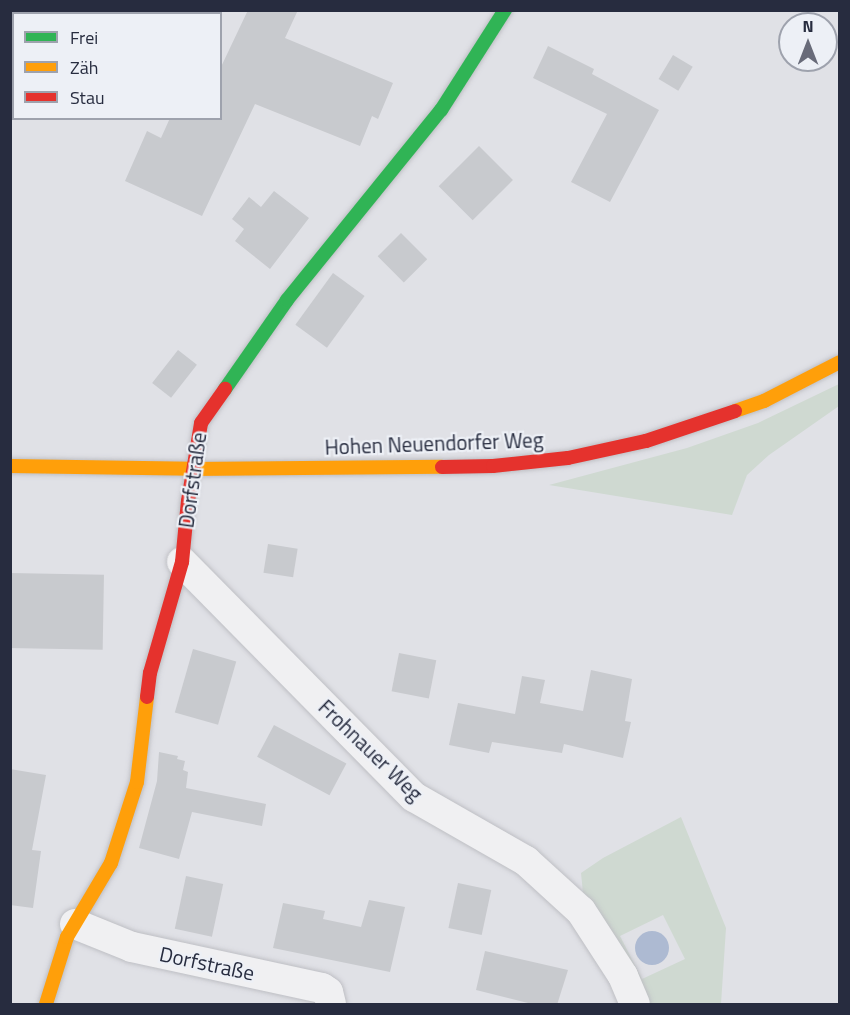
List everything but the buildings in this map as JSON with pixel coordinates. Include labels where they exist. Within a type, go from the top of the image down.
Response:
[{"type":"street","name":"Dorfstraße","points":[[46,1005],[67,937],[111,863],[137,782],[150,673],[182,562],[192,469],[201,423],[287,300],[441,110],[505,10]]},
{"type":"street","name":"Hohen Neuendorfer Weg","points":[[10,466],[192,469],[493,466],[568,458],[646,441],[764,401],[840,363]]},
{"type":"street","name":"Frohnauer Weg","points":[[182,562],[414,797],[526,861],[581,911],[623,976],[635,1005]]},
{"type":"street","name":"Dorfstraße","points":[[75,924],[132,947],[322,988],[328,992],[331,1005]]},
{"type":"shaded area","points":[[839,384],[839,406],[769,455],[747,475],[732,515],[549,485],[687,448],[758,423]]},
{"type":"shaded area","points":[[681,817],[726,928],[721,1004],[646,1004],[614,935],[583,893],[581,873],[603,858]],"holes":[[[663,915],[685,959],[642,979],[620,936]]]},
{"type":"water","points":[[652,931],[664,936],[669,948],[664,960],[652,965],[640,960],[635,948],[640,936]]},
{"type":"traffic: fast","points":[[225,389],[287,300],[441,110],[505,10]]},
{"type":"traffic: slow","points":[[735,411],[764,401],[840,362]]},
{"type":"traffic: slow","points":[[10,466],[192,469],[442,467]]},
{"type":"traffic: slow","points":[[46,1004],[67,937],[111,863],[137,782],[147,697]]},
{"type":"traffic: jam","points":[[147,697],[150,673],[182,562],[188,501],[201,423],[225,389]]},
{"type":"traffic: jam","points":[[442,467],[493,466],[568,458],[646,441],[735,411]]}]
